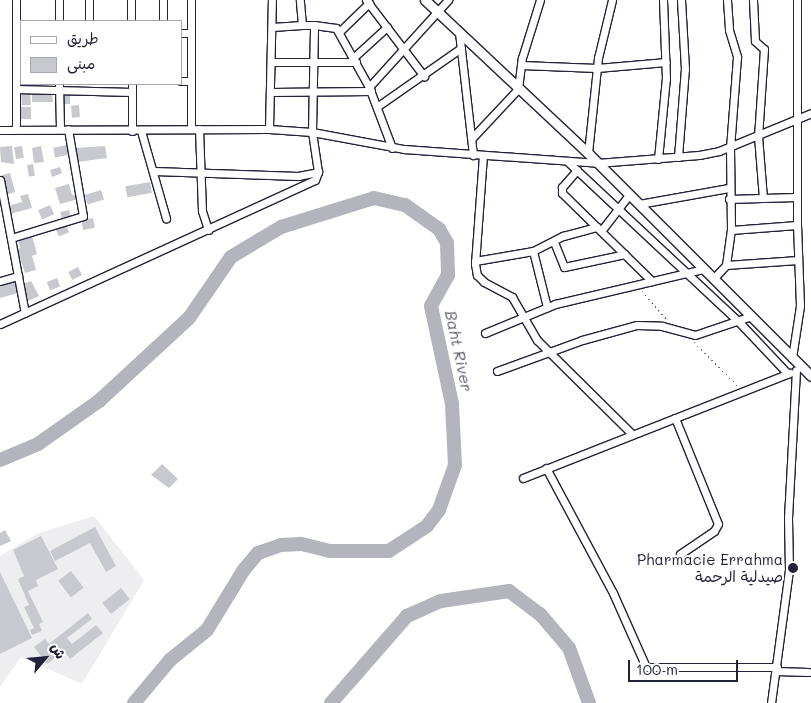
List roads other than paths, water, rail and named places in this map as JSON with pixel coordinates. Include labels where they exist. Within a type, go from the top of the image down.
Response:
[{"type":"street","points":[[16,0],[19,26],[16,129]]},
{"type":"street","points":[[59,0],[59,20]]},
{"type":"street","points":[[89,0],[89,20]]},
{"type":"street","points":[[131,0],[131,20]]},
{"type":"street","points":[[163,0],[163,20]]},
{"type":"street","points":[[192,0],[191,81],[195,129],[202,172],[202,211],[208,230]]},
{"type":"street","points":[[269,129],[272,0]]},
{"type":"street","points":[[300,0],[302,25]]},
{"type":"street","points":[[425,0],[588,153],[751,316],[792,358],[799,368],[811,376]]},
{"type":"street","points":[[270,92],[370,89],[448,0]]},
{"type":"street","points":[[472,138],[518,89],[521,65],[540,0]]},
{"type":"street","points":[[588,153],[597,68],[612,0]]},
{"type":"street","points":[[658,159],[666,62],[662,0]]},
{"type":"street","points":[[678,157],[684,69],[681,0]]},
{"type":"street","points":[[713,278],[726,265],[731,230],[729,198],[730,147],[737,57],[729,30],[727,0]]},
{"type":"street","points":[[754,0],[755,40],[764,49],[758,136],[763,198]]},
{"type":"street","points":[[792,358],[800,306],[796,196],[797,0]]},
{"type":"street","points":[[339,32],[367,1],[424,76]]},
{"type":"street","points":[[272,27],[302,25],[333,26],[339,32],[378,106],[392,148]]},
{"type":"street","points":[[0,324],[314,181],[318,172],[312,132],[314,25]]},
{"type":"street","points":[[271,62],[355,60],[387,27]]},
{"type":"street","points":[[182,33],[191,32]]},
{"type":"street","points":[[459,32],[473,155]]},
{"type":"street","points":[[378,106],[424,76],[460,48]]},
{"type":"street","points":[[521,65],[597,68],[666,62]]},
{"type":"street","points":[[182,81],[191,81]]},
{"type":"street","points":[[132,85],[132,131]]},
{"type":"street","points":[[16,89],[59,87],[132,92]]},
{"type":"street","points":[[59,87],[60,129]]},
{"type":"street","points":[[0,130],[141,131],[269,129],[312,132],[392,148],[597,163],[678,157],[730,147],[811,113]]},
{"type":"street","points":[[11,238],[83,216],[68,129]]},
{"type":"street","points":[[141,131],[166,218]]},
{"type":"street","points":[[483,156],[475,261],[479,278],[512,297],[537,340],[632,434]]},
{"type":"street","points":[[568,162],[739,322],[788,374]]},
{"type":"street","points":[[577,170],[561,190],[652,282]]},
{"type":"street","points":[[154,171],[298,176],[318,172]]},
{"type":"street","points":[[0,180],[25,313]]},
{"type":"street","points":[[639,204],[729,188]]},
{"type":"street","points":[[475,261],[533,251],[554,242],[599,229],[629,194]]},
{"type":"street","points":[[729,198],[796,196]]},
{"type":"street","points":[[731,230],[797,225]]},
{"type":"street","points":[[554,242],[564,267],[625,254]]},
{"type":"street","points":[[533,251],[547,307]]},
{"type":"street","points":[[726,265],[798,260]]},
{"type":"street","points":[[485,333],[547,307],[703,269]]},
{"type":"street","points":[[0,281],[18,276]]},
{"type":"street","points":[[497,370],[549,351],[637,325],[651,324],[686,334],[704,333],[739,322],[751,316]]},
{"type":"street","points":[[523,478],[744,392],[799,368]]},
{"type":"street","points":[[771,703],[789,570],[788,518],[799,368]]},
{"type":"street","points":[[675,418],[718,524],[714,531],[680,554]]},
{"type":"street","points":[[546,468],[613,593],[646,667],[777,669],[808,672]]},
{"type":"waterway","name":"Baht River","points":[[0,460],[38,444],[99,401],[189,318],[231,257],[281,227],[374,198],[405,205],[439,229],[447,243],[448,275],[431,306],[452,404],[455,465],[439,510],[427,526],[389,551],[330,551],[301,544],[281,545],[258,553],[243,571],[207,630],[170,660],[134,703]]},
{"type":"waterway","name":"Baht River","points":[[331,703],[407,616],[441,601],[509,591],[540,614],[569,648],[589,703]]},
{"type":"place","name":"Pharmacie Errahma صيدلية الرحمة","points":[[793,568]]}]
